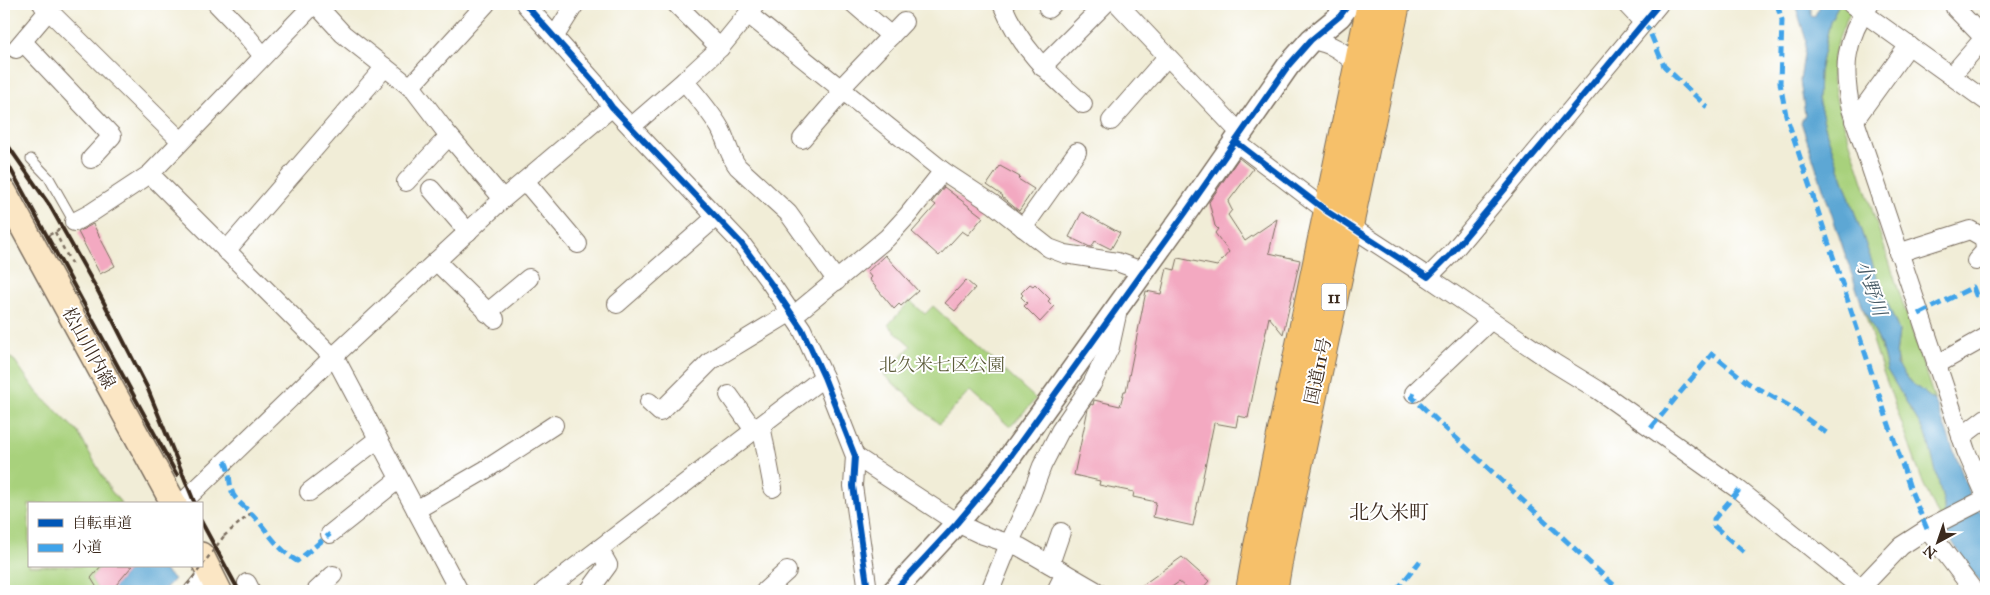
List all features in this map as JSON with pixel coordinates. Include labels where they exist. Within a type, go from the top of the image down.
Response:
[{"type":"highway","name":"国道11号","points":[[1273,591],[1338,218],[1358,67],[1371,4]]},
{"type":"highway","name":"国道11号","points":[[1250,591],[1258,546],[1338,218],[1396,4]]},
{"type":"main road","name":"松山川内線","points":[[4,192],[173,502]]},
{"type":"street","points":[[217,4],[263,56]]},
{"type":"street","points":[[74,222],[150,174],[314,4]]},
{"type":"street","points":[[318,4],[343,34],[385,66],[423,100],[449,136],[503,199]]},
{"type":"street","points":[[410,87],[486,4]]},
{"type":"street","points":[[525,4],[595,83],[612,107],[740,243],[802,330],[824,377],[855,456],[853,486],[868,591]]},
{"type":"street","points":[[555,36],[575,4]]},
{"type":"street","points":[[676,4],[720,48]]},
{"type":"street","points":[[854,4],[891,36]]},
{"type":"street","points":[[1002,4],[1012,28],[1042,67],[1083,104]]},
{"type":"street","points":[[1042,67],[1105,4]]},
{"type":"street","points":[[1118,4],[1238,138],[1289,184],[1397,258],[1598,390],[1739,490],[1859,589],[1901,546],[1929,528],[1984,499],[1936,365],[1854,121],[1846,85],[1846,63],[1860,7],[1986,101]]},
{"type":"street","points":[[894,591],[957,523],[994,479],[1288,66],[1311,40],[1340,16],[1349,4]]},
{"type":"street","points":[[1626,4],[1643,22]]},
{"type":"street","points":[[1428,277],[1450,255],[1659,4]]},
{"type":"street","points":[[91,159],[112,136],[19,46],[45,7],[181,141]]},
{"type":"street","points":[[630,127],[720,48],[752,9],[842,89],[943,171],[993,204],[1049,248],[1065,254],[1117,262],[1142,271]]},
{"type":"street","points":[[1952,75],[1984,38],[1966,12]]},
{"type":"street","points":[[802,139],[842,89],[904,22]]},
{"type":"street","points":[[1311,40],[1327,42],[1347,56],[1358,67]]},
{"type":"street","points":[[1854,121],[1909,45]]},
{"type":"street","points":[[1111,121],[1167,57]]},
{"type":"street","points":[[226,252],[385,66]]},
{"type":"street","points":[[684,81],[719,126],[732,160],[738,168],[788,213],[836,281]]},
{"type":"street","points":[[183,502],[333,357],[503,199],[612,107]]},
{"type":"street","points":[[406,182],[449,136]]},
{"type":"street","points":[[1023,228],[1077,152]]},
{"type":"street","points":[[649,402],[660,412],[708,355],[792,314],[836,281],[887,238],[943,171]]},
{"type":"street","points":[[150,174],[340,366],[459,591]]},
{"type":"street","points":[[525,180],[578,244]]},
{"type":"street","points":[[431,189],[468,232]]},
{"type":"street","points":[[617,304],[716,217]]},
{"type":"street","points":[[1898,253],[1970,230],[1985,236],[1985,251],[1976,261]]},
{"type":"street","points":[[436,261],[491,316],[529,278]]},
{"type":"street","points":[[990,591],[1042,466],[1060,431],[1092,384],[1110,347],[1120,302]]},
{"type":"street","points":[[1414,393],[1491,320]]},
{"type":"street","points":[[1936,365],[1986,338]]},
{"type":"street","points":[[544,591],[824,377]]},
{"type":"street","points":[[730,395],[758,428],[772,488]]},
{"type":"street","points":[[1961,436],[1986,418]]},
{"type":"street","points":[[416,510],[485,470],[554,425]]},
{"type":"street","points":[[309,492],[378,439]]},
{"type":"street","points":[[855,456],[957,523],[980,534],[1020,548],[1096,591]]},
{"type":"street","points":[[330,534],[400,479]]},
{"type":"street","points":[[1929,528],[1974,591]]},
{"type":"street","points":[[1056,591],[1061,532]]},
{"type":"street","points":[[588,591],[608,565],[600,549]]},
{"type":"street","points":[[765,591],[787,571]]},
{"type":"street","points":[[193,591],[210,572]]},
{"type":"street","points":[[316,591],[333,576]]},
{"type":"lane","points":[[31,159],[49,178],[74,222]]},
{"type":"path","points":[[33,245],[74,222]]},
{"type":"path","points":[[55,232],[73,267]]},
{"type":"path","points":[[202,565],[224,536],[251,513]]},
{"type":"path","points":[[182,591],[200,568]]},
{"type":"green space","points":[[1839,4],[1855,4],[1842,29],[1832,66],[1832,78],[1837,103],[1935,401],[1909,381],[1899,367],[1896,356],[1899,331],[1880,285],[1827,134],[1818,99],[1819,72],[1830,21]]},
{"type":"green space","name":"北久米七区公園","points":[[910,301],[925,314],[933,306],[1036,399],[1010,427],[970,391],[939,424],[884,375],[911,346],[888,325]]},
{"type":"green space","points":[[1863,308],[1881,345],[1887,370],[1927,436],[1944,504],[1945,530],[1923,483],[1880,363]]},
{"type":"green space","points":[[11,358],[15,361],[37,392],[77,431],[111,491],[120,502],[28,502],[28,568],[99,568],[91,578],[99,591],[4,591],[4,360]]},
{"type":"water","name":"小野川","points":[[1795,4],[1811,4],[1811,16],[1814,17],[1821,4],[1839,4],[1830,21],[1819,72],[1818,99],[1827,134],[1880,285],[1899,331],[1896,355],[1897,364],[1909,381],[1935,401],[1970,494],[1986,521],[1986,589],[1968,567],[1945,530],[1944,504],[1927,436],[1887,370],[1881,345],[1863,308],[1801,122],[1805,115],[1800,81],[1806,40]]},
{"type":"water","points":[[130,568],[161,568],[174,579],[163,591],[111,591]]},
{"type":"building","points":[[1239,158],[1253,169],[1228,202],[1232,210],[1228,215],[1245,241],[1277,219],[1269,253],[1300,260],[1283,334],[1269,317],[1248,418],[1238,416],[1236,427],[1214,423],[1193,526],[1153,517],[1156,502],[1133,497],[1134,492],[1099,485],[1100,481],[1074,475],[1088,409],[1091,404],[1093,405],[1094,400],[1120,406],[1124,391],[1126,391],[1146,291],[1161,294],[1167,268],[1175,270],[1178,258],[1217,266],[1229,252],[1215,233],[1218,229],[1215,226],[1209,202]]},
{"type":"building","points":[[1000,166],[1020,177],[1018,179],[1034,189],[1019,211],[1003,196],[987,185]]},
{"type":"building","points":[[944,187],[983,217],[968,235],[962,231],[939,256],[912,232],[936,205],[932,202]]},
{"type":"building","points":[[1082,212],[1120,233],[1111,249],[1095,241],[1092,247],[1090,247],[1069,237]]},
{"type":"building","points":[[93,224],[115,266],[100,274],[78,232]]},
{"type":"building","points":[[885,255],[918,291],[901,306],[899,304],[894,309],[869,279],[871,277],[867,272]]},
{"type":"building","points":[[966,280],[975,288],[955,311],[945,303]]},
{"type":"building","points":[[1030,284],[1033,286],[1035,284],[1050,299],[1048,301],[1054,307],[1040,322],[1024,306],[1027,303],[1021,297],[1023,295],[1021,293]]},
{"type":"building","points":[[1182,557],[1209,581],[1200,591],[1190,591],[1179,582],[1166,591],[1134,591]]},
{"type":"building","points":[[99,568],[130,568],[111,591],[99,591],[91,578]]},
{"type":"railway","points":[[4,140],[50,206],[99,293],[147,387],[194,502]]},
{"type":"railway","points":[[4,157],[177,475]]},
{"type":"railway","points":[[202,523],[239,591]]},
{"type":"marked path","points":[[1777,4],[1782,20],[1780,83],[1786,115],[1911,491],[1927,529]]},
{"type":"marked path","points":[[1643,22],[1649,30],[1664,66],[1707,107]]},
{"type":"marked path","points":[[1919,314],[1973,287],[1976,295],[1986,293]]},
{"type":"marked path","points":[[1651,428],[1712,354],[1748,383],[1789,406],[1828,434]]},
{"type":"marked path","points":[[1414,393],[1412,397],[1620,591]]},
{"type":"marked path","points":[[225,461],[231,490],[235,497],[278,545],[297,561],[330,534]]},
{"type":"marked path","points":[[1739,490],[1714,519],[1714,526],[1744,552]]},
{"type":"marked path","points":[[1396,591],[1420,561]]},
{"type":"cycle path","points":[[525,4],[595,83],[612,107],[741,243],[802,329],[824,377],[855,456],[853,486],[868,591]]},
{"type":"cycle path","points":[[894,591],[957,523],[994,479],[1186,212],[1288,66],[1311,40],[1340,16],[1349,4]]},
{"type":"cycle path","points":[[1236,142],[1328,212],[1428,277],[1450,255],[1659,4]]},
{"type":"district","name":"北久米町","points":[[1389,512]]}]
